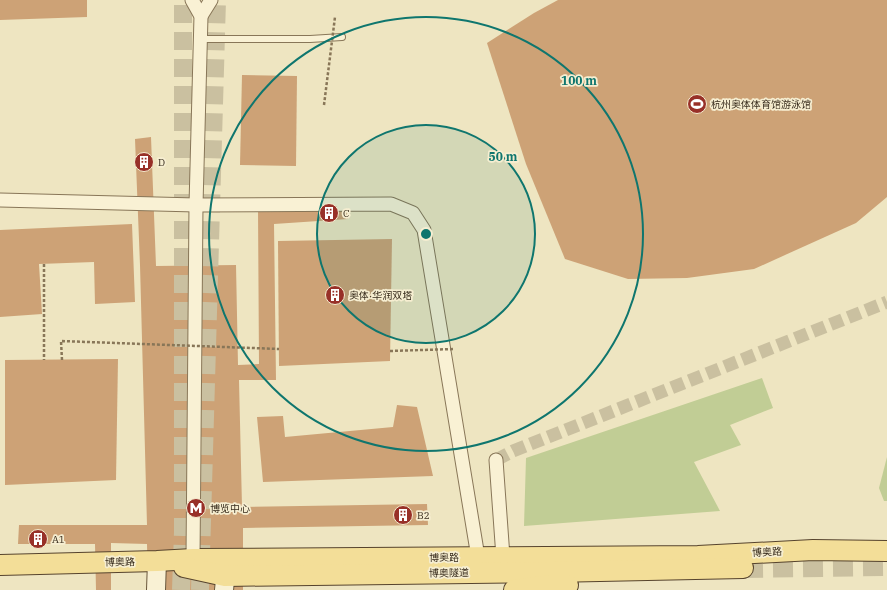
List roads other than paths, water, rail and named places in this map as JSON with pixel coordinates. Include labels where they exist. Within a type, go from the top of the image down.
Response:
[{"type":"main road","name":"博奥路","points":[[0,565],[192,559],[225,575],[478,557],[698,556],[813,550],[887,551]]},
{"type":"main road","name":"博奥隧道","points":[[157,561],[225,575],[552,572],[744,575],[551,585],[514,590]]},
{"type":"main road","points":[[156,590],[157,561]]},
{"type":"street","points":[[192,0],[201,16]]},
{"type":"street","points":[[192,559],[196,205],[200,39],[201,16],[211,0]]},
{"type":"street","points":[[0,200],[196,205],[391,204],[413,213],[424,230],[478,557]]},
{"type":"street","points":[[496,460],[502,557]]},
{"type":"lane","points":[[200,39],[310,39],[342,36]]},
{"type":"tunnel","points":[[181,590],[183,532],[183,0]]},
{"type":"tunnel","points":[[201,16],[202,0]]},
{"type":"tunnel","points":[[200,590],[217,0]]},
{"type":"tunnel","points":[[496,460],[513,451],[887,302]]},
{"type":"tunnel","points":[[743,568],[887,566]]},
{"type":"place","name":"杭州奥体体育馆游泳馆","points":[[697,104]]},
{"type":"place","name":"D","points":[[144,162]]},
{"type":"place","name":"C","points":[[329,213]]},
{"type":"place","name":"奥体·华润双塔","points":[[335,295]]},
{"type":"place","name":"博览中心","points":[[196,508]]},
{"type":"place","name":"B2","points":[[403,515]]},
{"type":"place","name":"A1","points":[[38,539]]}]
